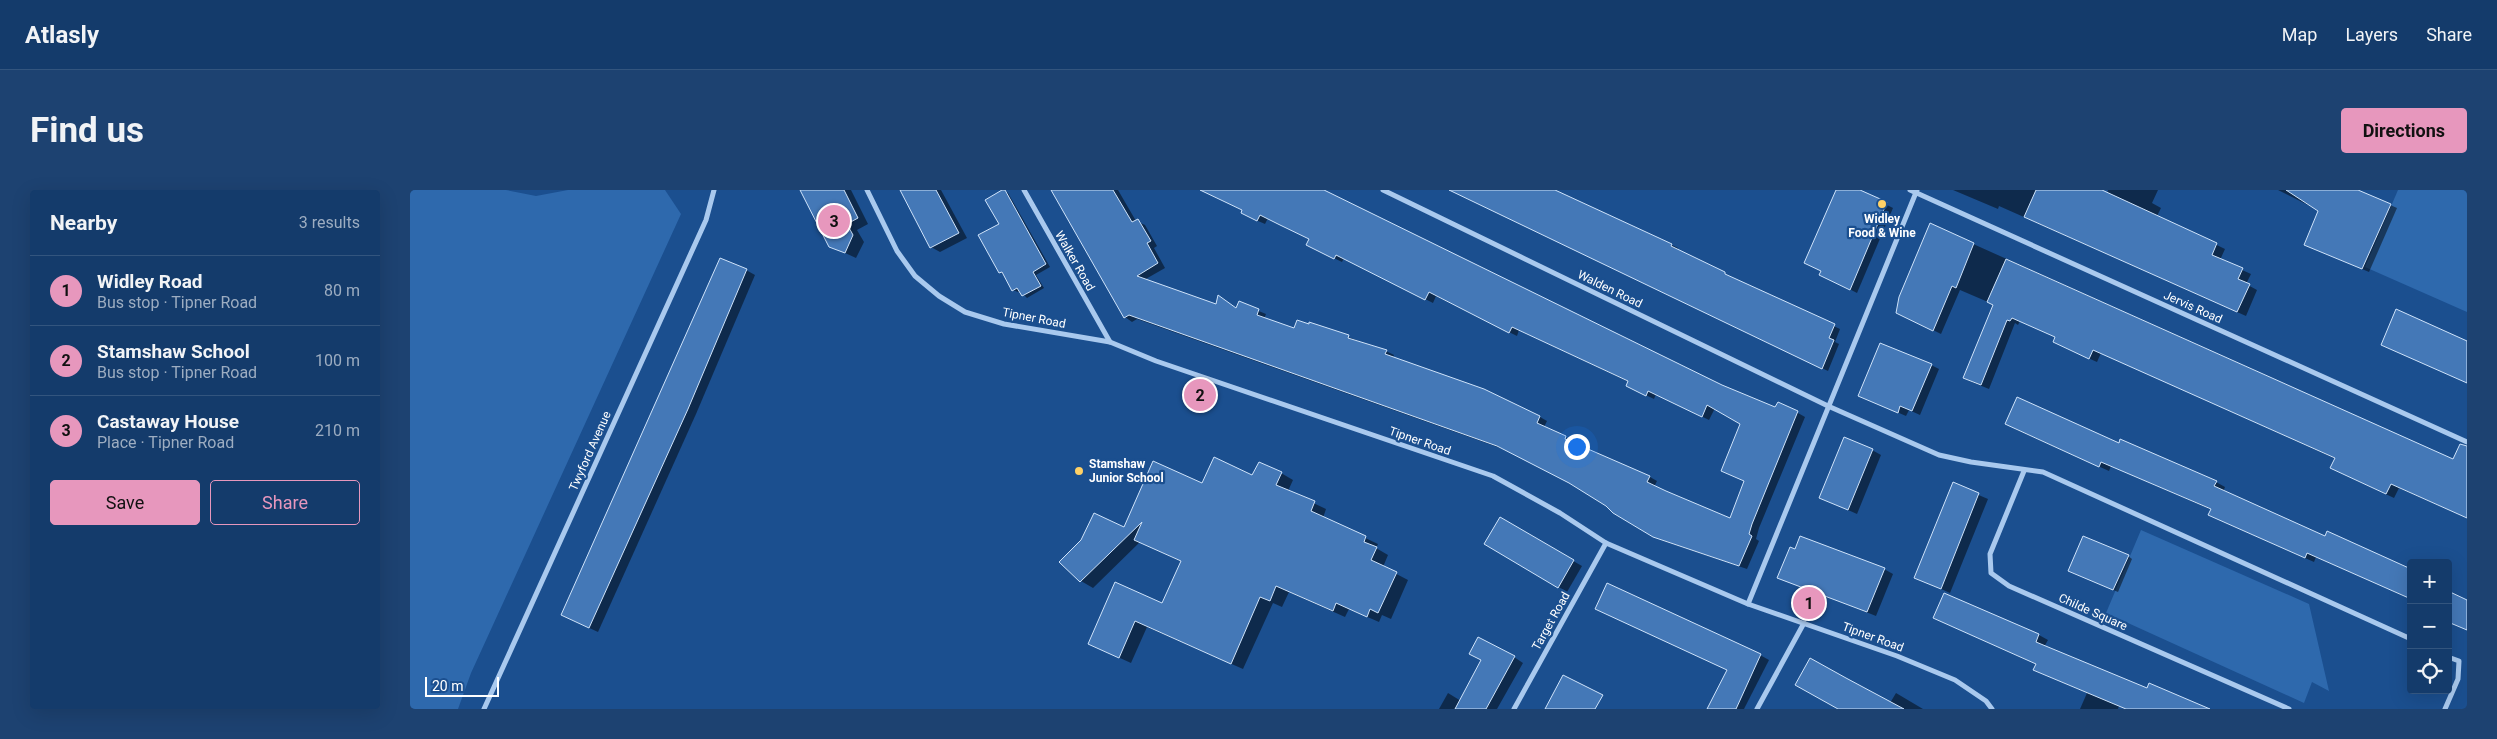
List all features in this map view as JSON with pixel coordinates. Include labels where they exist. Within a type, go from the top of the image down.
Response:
[{"type":"street","name":"Twyford Avenue","points":[[709,190],[711,201]]},
{"type":"street","name":"Twyford Avenue","points":[[484,709],[702,229],[714,190]]},
{"type":"street","name":"Tipner Road","points":[[868,190],[897,251],[915,276],[939,296],[964,312],[1004,324],[1110,342],[1156,362],[1493,476],[1560,513],[1606,543],[1748,604],[1897,656],[1955,680],[1986,701],[1992,709]]},
{"type":"street","name":"Walker Road","points":[[1024,190],[1110,342]]},
{"type":"street","name":"Walden Road","points":[[1384,190],[1828,406]]},
{"type":"street","points":[[1748,604],[1914,191]]},
{"type":"street","name":"Jervis Road","points":[[1914,191],[2467,442]]},
{"type":"street","points":[[1828,406],[1940,455],[2024,471],[2043,472],[2407,638]]},
{"type":"street","name":"Childe Square","points":[[2024,471],[1990,554],[1991,573],[2009,586],[2289,709]]},
{"type":"street","name":"Target Road","points":[[1514,709],[1606,543]]},
{"type":"street","points":[[1757,709],[1804,623]]},
{"type":"street","points":[[2452,658],[2459,662],[2458,679],[2452,693]]},
{"type":"street","points":[[2445,709],[2452,694]]},
{"type":"shaded area","points":[[410,190],[506,190],[536,196],[568,190],[665,190],[681,214],[471,673],[458,709],[410,709]]},
{"type":"shaded area","points":[[2398,190],[2467,190],[2467,312],[2365,267]]},
{"type":"shaded area","points":[[2141,530],[2309,604],[2329,691],[2312,682],[2304,703],[2106,613]]},
{"type":"building","points":[[800,190],[844,190],[858,218],[847,224],[853,235],[845,253],[829,247]]},
{"type":"building","points":[[900,190],[936,190],[959,233],[930,248]]},
{"type":"building","points":[[1005,190],[1046,264],[1033,272],[1041,286],[1022,296],[1017,288],[1012,291],[1002,272],[999,273],[978,235],[999,224],[985,200]]},
{"type":"building","points":[[1051,190],[1113,190],[1132,222],[1138,219],[1151,241],[1147,243],[1158,263],[1137,276],[1216,304],[1218,295],[1236,308],[1239,301],[1259,309],[1257,315],[1294,328],[1297,320],[1349,335],[1348,338],[1387,350],[1385,354],[1484,389],[1540,416],[1537,423],[1566,436],[1565,439],[1650,476],[1647,482],[1730,518],[1744,481],[1721,471],[1740,424],[1707,405],[1702,417],[1648,391],[1646,396],[1626,386],[1628,381],[1512,327],[1509,333],[1429,292],[1425,300],[1336,255],[1334,259],[1306,245],[1309,239],[1260,215],[1257,221],[1241,213],[1242,210],[1200,190],[1324,190],[1722,385],[1775,407],[1778,402],[1798,411],[1752,524],[1749,534],[1752,536],[1739,566],[1653,537],[1569,483],[1497,446],[1129,315],[1124,318]]},
{"type":"building","points":[[1449,190],[1555,190],[1672,244],[1671,246],[1725,272],[1725,274],[1835,324],[1829,338],[1834,340],[1822,369]]},
{"type":"building","points":[[1836,190],[1860,190],[1887,202],[1850,290],[1819,275],[1821,271],[1804,263]]},
{"type":"building","points":[[2036,190],[2102,190],[2217,243],[2212,255],[2243,268],[2238,279],[2250,284],[2237,312],[2024,217]]},
{"type":"building","points":[[2286,190],[2358,190],[2391,204],[2362,269],[2304,245],[2318,211]]},
{"type":"building","points":[[1930,223],[1974,243],[1956,288],[1952,286],[1933,331],[1896,313],[1899,297]]},
{"type":"building","points":[[720,258],[747,269],[688,409],[589,628],[561,615]]},
{"type":"building","points":[[2006,259],[2453,459],[2460,444],[2467,446],[2467,518],[2391,484],[2386,494],[2330,468],[2335,458],[2093,350],[2089,359],[2053,342],[2055,337],[2012,318],[2010,321],[2007,320],[1981,385],[1963,378],[1993,305],[1987,302]]},
{"type":"building","points":[[2396,309],[2467,341],[2467,383],[2381,345]]},
{"type":"building","points":[[1880,343],[1932,364],[1912,411],[1900,406],[1898,413],[1858,396]]},
{"type":"building","points":[[2017,397],[2119,443],[2120,439],[2217,481],[2214,486],[2325,536],[2327,531],[2407,567],[2407,597],[2307,553],[2305,558],[2208,515],[2211,509],[2101,462],[2099,467],[2005,424]]},
{"type":"building","points":[[1844,437],[1873,449],[1848,510],[1819,498]]},
{"type":"building","points":[[1214,457],[1252,475],[1259,462],[1282,472],[1276,485],[1315,501],[1311,511],[1366,536],[1364,542],[1377,547],[1371,560],[1397,572],[1378,613],[1370,609],[1367,617],[1336,603],[1333,611],[1276,586],[1270,601],[1260,597],[1231,664],[1135,621],[1119,658],[1088,644],[1115,582],[1162,603],[1181,561],[1134,540],[1142,522],[1080,582],[1059,562],[1081,540],[1094,513],[1124,527],[1153,461],[1202,483]]},
{"type":"building","points":[[1953,482],[1979,493],[1941,589],[1914,578]]},
{"type":"building","points":[[1500,517],[1574,560],[1558,588],[1484,544]]},
{"type":"building","points":[[1800,536],[1885,568],[1867,612],[1777,578],[1790,547],[1795,549]]},
{"type":"building","points":[[2083,536],[2129,555],[2113,590],[2068,571]]},
{"type":"building","points":[[1607,583],[1761,654],[1736,709],[1707,709],[1727,670],[1595,609]]},
{"type":"building","points":[[1944,593],[2039,634],[2036,642],[2147,688],[2149,683],[2210,709],[2126,709],[2033,670],[2036,664],[1933,618]]},
{"type":"building","points":[[2452,593],[2467,600],[2467,630],[2452,624]]},
{"type":"building","points":[[1478,637],[1515,656],[1486,709],[1455,709],[1481,660],[1469,654]]},
{"type":"building","points":[[1810,658],[1904,709],[1838,709],[1795,685]]},
{"type":"building","points":[[1563,675],[1603,695],[1595,709],[1545,709]]},
{"type":"place","name":"Widley Food & Wine","points":[[1882,204]]},
{"type":"place","name":"Castaway House","points":[[834,221]]},
{"type":"place","name":"Stamshaw School","points":[[1200,395]]},
{"type":"place","name":"Stamshaw Junior School","points":[[1079,471]]},
{"type":"place","name":"Widley Road","points":[[1809,603]]}]
